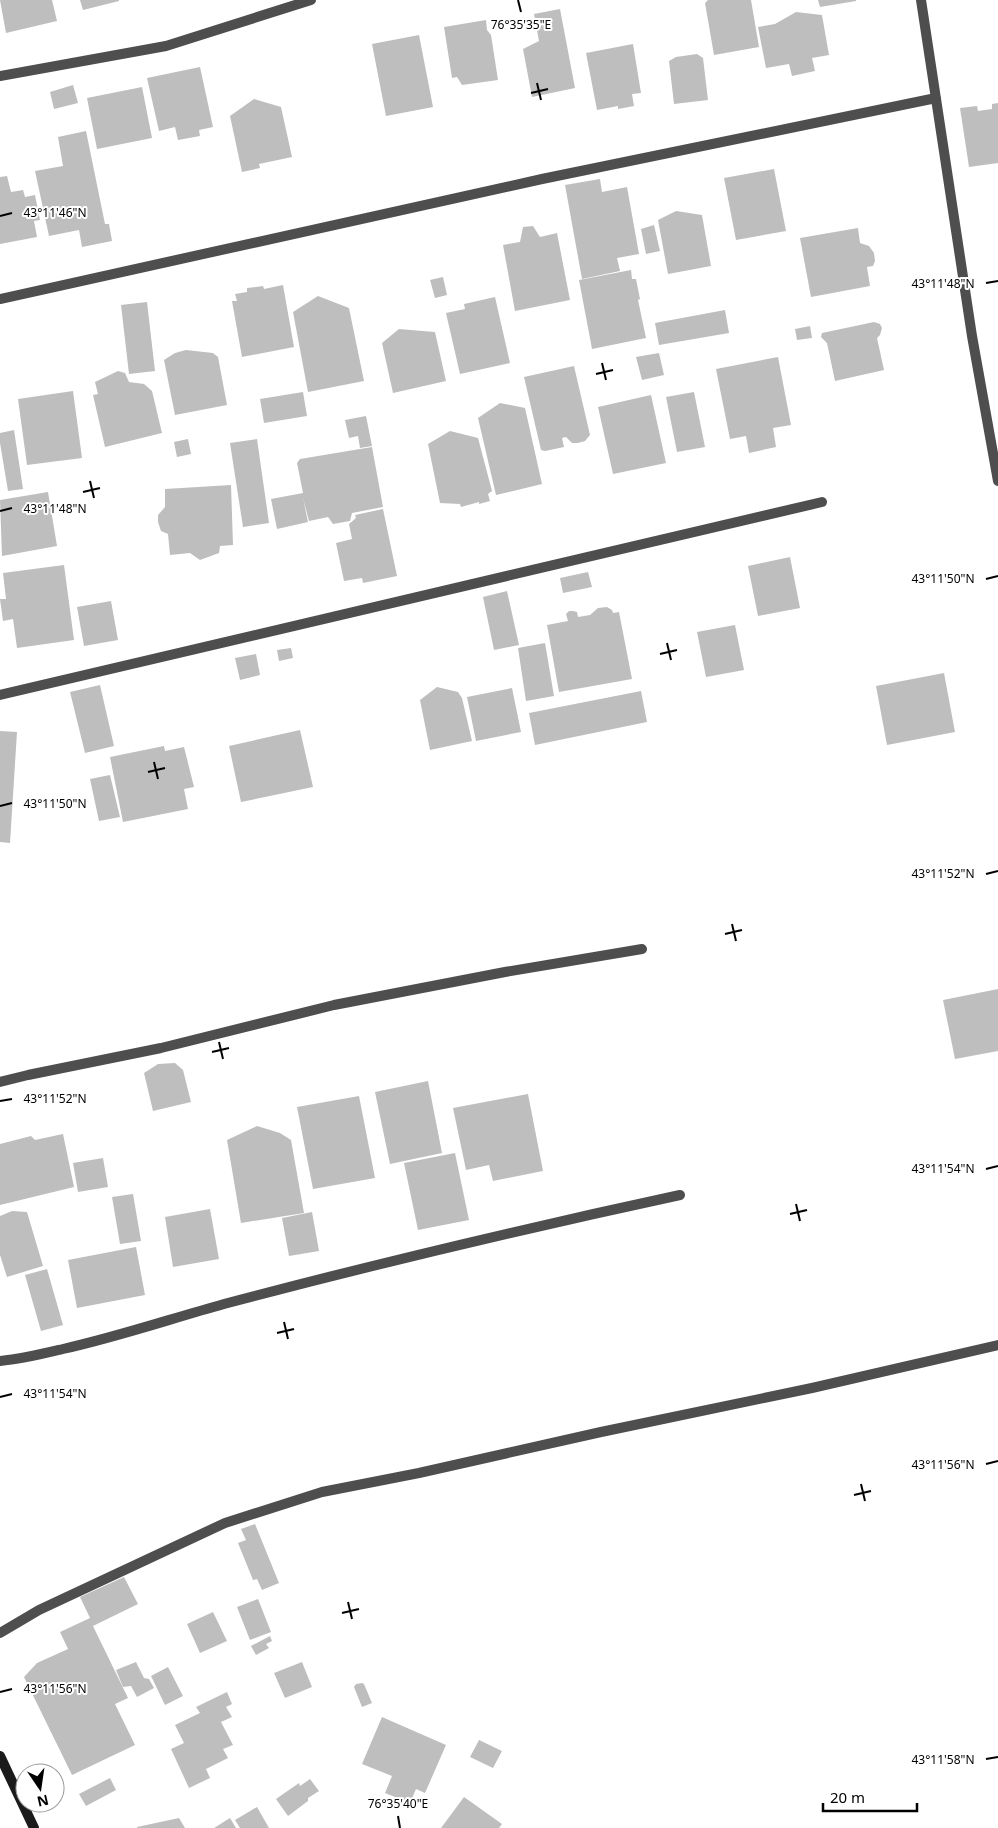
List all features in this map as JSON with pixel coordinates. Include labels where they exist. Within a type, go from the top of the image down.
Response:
[{"type":"street","points":[[0,76],[166,46],[310,0]]},
{"type":"street","points":[[921,0],[972,336],[998,481]]},
{"type":"street","points":[[0,299],[542,179],[936,98]]},
{"type":"street","points":[[0,695],[822,502]]},
{"type":"street","points":[[0,1082],[161,1048],[334,1005],[505,972],[642,949]]},
{"type":"street","points":[[0,1361],[20,1360],[97,1342],[222,1305],[399,1260],[680,1195]]},
{"type":"street","points":[[0,1633],[39,1610],[225,1522],[322,1492],[419,1473],[601,1432],[812,1388],[998,1345]]},
{"type":"street","points":[[0,1756],[34,1828]]},
{"type":"building","points":[[0,0],[52,0],[57,21],[6,33]]},
{"type":"building","points":[[80,0],[119,0],[119,1],[83,10]]},
{"type":"building","points":[[708,0],[751,0],[759,47],[714,55],[705,3]]},
{"type":"building","points":[[818,0],[856,0],[856,1],[820,7]]},
{"type":"building","points":[[560,9],[575,88],[532,97],[523,49],[539,41],[534,14]]},
{"type":"building","points":[[796,12],[822,15],[829,55],[812,58],[815,71],[792,76],[789,64],[766,68],[758,27],[775,24]]},
{"type":"building","points":[[486,20],[487,30],[491,35],[498,80],[462,85],[457,77],[452,78],[444,27]]},
{"type":"building","points":[[419,35],[433,107],[386,116],[372,44]]},
{"type":"building","points":[[633,44],[641,93],[632,94],[634,106],[618,109],[618,106],[597,110],[586,53]]},
{"type":"building","points":[[697,54],[703,58],[708,100],[674,104],[669,61],[676,57]]},
{"type":"building","points":[[200,67],[213,127],[199,130],[200,136],[178,140],[175,127],[159,131],[147,78]]},
{"type":"building","points":[[73,85],[78,103],[54,109],[50,92]]},
{"type":"building","points":[[142,87],[152,138],[97,149],[87,98]]},
{"type":"building","points":[[254,99],[281,107],[292,157],[259,164],[260,168],[242,172],[230,116]]},
{"type":"building","points":[[998,103],[998,163],[969,167],[960,108],[977,106],[978,111],[992,109],[992,104]]},
{"type":"building","points":[[86,131],[105,224],[109,224],[112,241],[82,247],[79,230],[49,236],[35,171],[63,166],[58,137]]},
{"type":"building","points":[[774,169],[786,231],[736,240],[724,178]]},
{"type":"building","points":[[7,176],[11,192],[23,190],[25,197],[35,195],[40,220],[34,221],[37,237],[0,244],[0,177]]},
{"type":"building","points":[[600,179],[602,192],[627,187],[639,254],[617,258],[620,271],[582,279],[565,185]]},
{"type":"building","points":[[676,211],[702,215],[711,266],[668,274],[658,220]]},
{"type":"building","points":[[654,225],[660,251],[646,254],[641,229]]},
{"type":"building","points":[[533,226],[540,237],[557,233],[570,300],[515,311],[503,245],[520,242],[523,227]]},
{"type":"building","points":[[858,228],[860,243],[869,246],[874,253],[875,261],[873,266],[867,267],[870,286],[811,297],[800,238]]},
{"type":"building","points":[[631,270],[632,279],[636,279],[640,299],[638,300],[646,338],[592,349],[579,280]]},
{"type":"building","points":[[443,277],[447,295],[435,298],[430,280]]},
{"type":"building","points":[[283,285],[294,347],[242,357],[232,301],[237,301],[235,294],[247,292],[247,288],[263,286],[264,289]]},
{"type":"building","points":[[318,296],[349,308],[364,381],[308,392],[293,312]]},
{"type":"building","points":[[495,297],[510,363],[460,374],[446,313],[465,309],[464,304]]},
{"type":"building","points":[[147,302],[155,371],[129,374],[121,305]]},
{"type":"building","points":[[725,310],[729,333],[659,345],[655,323]]},
{"type":"building","points":[[874,322],[880,324],[882,328],[877,338],[884,370],[835,381],[827,343],[821,337],[822,333]]},
{"type":"building","points":[[810,326],[812,338],[797,340],[795,329]]},
{"type":"building","points":[[399,329],[435,332],[446,381],[393,393],[382,343]]},
{"type":"building","points":[[186,350],[213,353],[218,357],[227,405],[175,415],[164,360],[175,353]]},
{"type":"building","points":[[659,353],[664,375],[642,380],[636,357]]},
{"type":"building","points":[[778,357],[791,425],[773,428],[776,447],[749,453],[746,436],[730,439],[716,369]]},
{"type":"building","points":[[574,366],[590,435],[585,441],[578,443],[572,443],[566,437],[562,438],[564,447],[545,451],[541,450],[524,377]]},
{"type":"building","points":[[118,371],[125,373],[129,382],[144,384],[152,391],[162,433],[105,447],[93,395],[98,394],[95,382]]},
{"type":"building","points":[[73,391],[82,458],[27,465],[18,399]]},
{"type":"building","points":[[303,392],[307,416],[264,423],[260,399]]},
{"type":"building","points":[[694,392],[705,447],[677,452],[666,397]]},
{"type":"building","points":[[651,395],[666,463],[613,474],[598,407]]},
{"type":"building","points":[[500,403],[525,408],[542,484],[496,495],[478,418]]},
{"type":"building","points":[[366,416],[372,446],[360,448],[358,436],[349,438],[345,420]]},
{"type":"building","points":[[14,430],[23,489],[8,491],[0,433]]},
{"type":"building","points":[[450,431],[478,438],[492,491],[488,494],[490,501],[461,507],[460,504],[440,503],[428,444]]},
{"type":"building","points":[[188,439],[191,454],[177,457],[174,442]]},
{"type":"building","points":[[257,439],[269,523],[243,527],[230,443]]},
{"type":"building","points":[[372,447],[383,507],[352,513],[350,521],[333,524],[328,517],[309,521],[303,498],[308,522],[277,529],[271,499],[303,493],[297,463],[300,459]]},
{"type":"building","points":[[231,485],[233,545],[220,546],[219,553],[200,560],[190,553],[170,555],[168,534],[161,531],[158,522],[158,515],[165,507],[165,489]]},
{"type":"building","points":[[48,492],[57,546],[2,556],[0,500]]},
{"type":"building","points":[[383,509],[397,576],[363,583],[362,578],[344,581],[336,543],[352,539],[349,524],[356,518],[355,515]]},
{"type":"building","points":[[790,557],[800,608],[758,616],[748,566]]},
{"type":"building","points":[[64,565],[74,640],[17,648],[13,619],[3,621],[0,599],[6,599],[3,573]]},
{"type":"building","points":[[588,572],[592,587],[563,593],[560,578]]},
{"type":"building","points":[[507,591],[519,645],[494,650],[483,597]]},
{"type":"building","points":[[111,601],[118,640],[84,646],[77,607]]},
{"type":"building","points":[[607,607],[613,613],[619,612],[632,679],[559,692],[547,625],[568,621],[566,614],[569,611],[577,612],[578,617],[590,615],[598,608]]},
{"type":"building","points":[[735,625],[744,670],[706,677],[697,632]]},
{"type":"building","points":[[545,643],[554,696],[526,701],[518,648]]},
{"type":"building","points":[[291,648],[293,658],[279,661],[277,650]]},
{"type":"building","points":[[256,654],[260,675],[240,680],[235,658]]},
{"type":"building","points":[[944,673],[955,732],[887,745],[876,686]]},
{"type":"building","points":[[100,685],[114,746],[85,753],[70,692]]},
{"type":"building","points":[[437,687],[458,692],[462,698],[472,741],[430,750],[420,700]]},
{"type":"building","points":[[512,688],[521,732],[476,741],[467,697]]},
{"type":"building","points":[[641,691],[647,722],[535,745],[529,713]]},
{"type":"building","points":[[300,730],[313,787],[241,802],[229,746]]},
{"type":"building","points":[[0,731],[17,732],[10,843],[0,842]]},
{"type":"building","points":[[164,746],[165,751],[184,747],[194,787],[184,789],[188,809],[123,822],[110,757]]},
{"type":"building","points":[[110,775],[120,817],[99,821],[90,779]]},
{"type":"building","points":[[998,989],[998,1051],[955,1059],[943,1000]]},
{"type":"building","points":[[175,1063],[183,1070],[191,1102],[153,1111],[144,1073],[158,1064]]},
{"type":"building","points":[[428,1081],[442,1153],[390,1164],[375,1092]]},
{"type":"building","points":[[528,1094],[543,1171],[493,1181],[489,1165],[466,1170],[453,1108]]},
{"type":"building","points":[[359,1096],[375,1178],[313,1189],[297,1107]]},
{"type":"building","points":[[257,1126],[280,1133],[291,1140],[304,1213],[241,1223],[227,1140]]},
{"type":"building","points":[[63,1134],[74,1187],[0,1205],[0,1144],[31,1136],[35,1140]]},
{"type":"building","points":[[455,1153],[469,1220],[418,1230],[404,1163]]},
{"type":"building","points":[[103,1158],[108,1187],[78,1192],[73,1163]]},
{"type":"building","points":[[133,1194],[141,1241],[120,1244],[112,1197]]},
{"type":"building","points":[[210,1209],[219,1259],[173,1267],[165,1217]]},
{"type":"building","points":[[12,1211],[27,1212],[43,1266],[7,1277],[0,1255],[0,1216]]},
{"type":"building","points":[[312,1212],[319,1251],[289,1256],[282,1218]]},
{"type":"building","points":[[136,1247],[145,1295],[77,1308],[68,1260]]},
{"type":"building","points":[[47,1269],[63,1325],[41,1331],[25,1275]]},
{"type":"building","points":[[255,1524],[279,1583],[262,1590],[257,1579],[253,1580],[238,1543],[246,1540],[241,1529]]},
{"type":"building","points":[[124,1577],[138,1604],[93,1626],[128,1698],[115,1704],[135,1745],[72,1775],[24,1677],[37,1663],[68,1649],[60,1632],[90,1618],[80,1597]]},
{"type":"building","points":[[258,1599],[271,1632],[250,1640],[237,1607]]},
{"type":"building","points":[[213,1612],[227,1641],[200,1653],[187,1624]]},
{"type":"building","points":[[270,1636],[272,1641],[266,1644],[269,1648],[256,1655],[251,1646]]},
{"type":"building","points":[[136,1662],[144,1678],[149,1679],[154,1688],[137,1697],[131,1686],[123,1687],[116,1670]]},
{"type":"building","points":[[302,1662],[312,1687],[285,1698],[274,1673]]},
{"type":"building","points":[[168,1667],[183,1696],[165,1705],[151,1676]]},
{"type":"building","points":[[362,1683],[372,1703],[362,1707],[354,1687],[356,1684]]},
{"type":"building","points":[[227,1692],[232,1704],[226,1707],[232,1717],[221,1722],[233,1745],[223,1749],[228,1758],[206,1769],[210,1778],[189,1788],[171,1749],[184,1743],[175,1725],[200,1713],[196,1707]]},
{"type":"building","points":[[382,1717],[446,1745],[425,1793],[416,1789],[410,1803],[385,1793],[392,1776],[362,1764]]},
{"type":"building","points":[[479,1740],[502,1751],[493,1768],[470,1757]]},
{"type":"building","points":[[110,1778],[116,1790],[86,1806],[79,1794]]},
{"type":"building","points":[[310,1779],[319,1791],[288,1816],[276,1799],[299,1783],[300,1786]]},
{"type":"building","points":[[464,1797],[502,1824],[499,1828],[441,1828]]},
{"type":"building","points":[[257,1807],[269,1828],[240,1828],[235,1820]]},
{"type":"building","points":[[179,1818],[185,1828],[137,1828],[137,1827]]},
{"type":"building","points":[[230,1818],[236,1828],[214,1828]]}]
